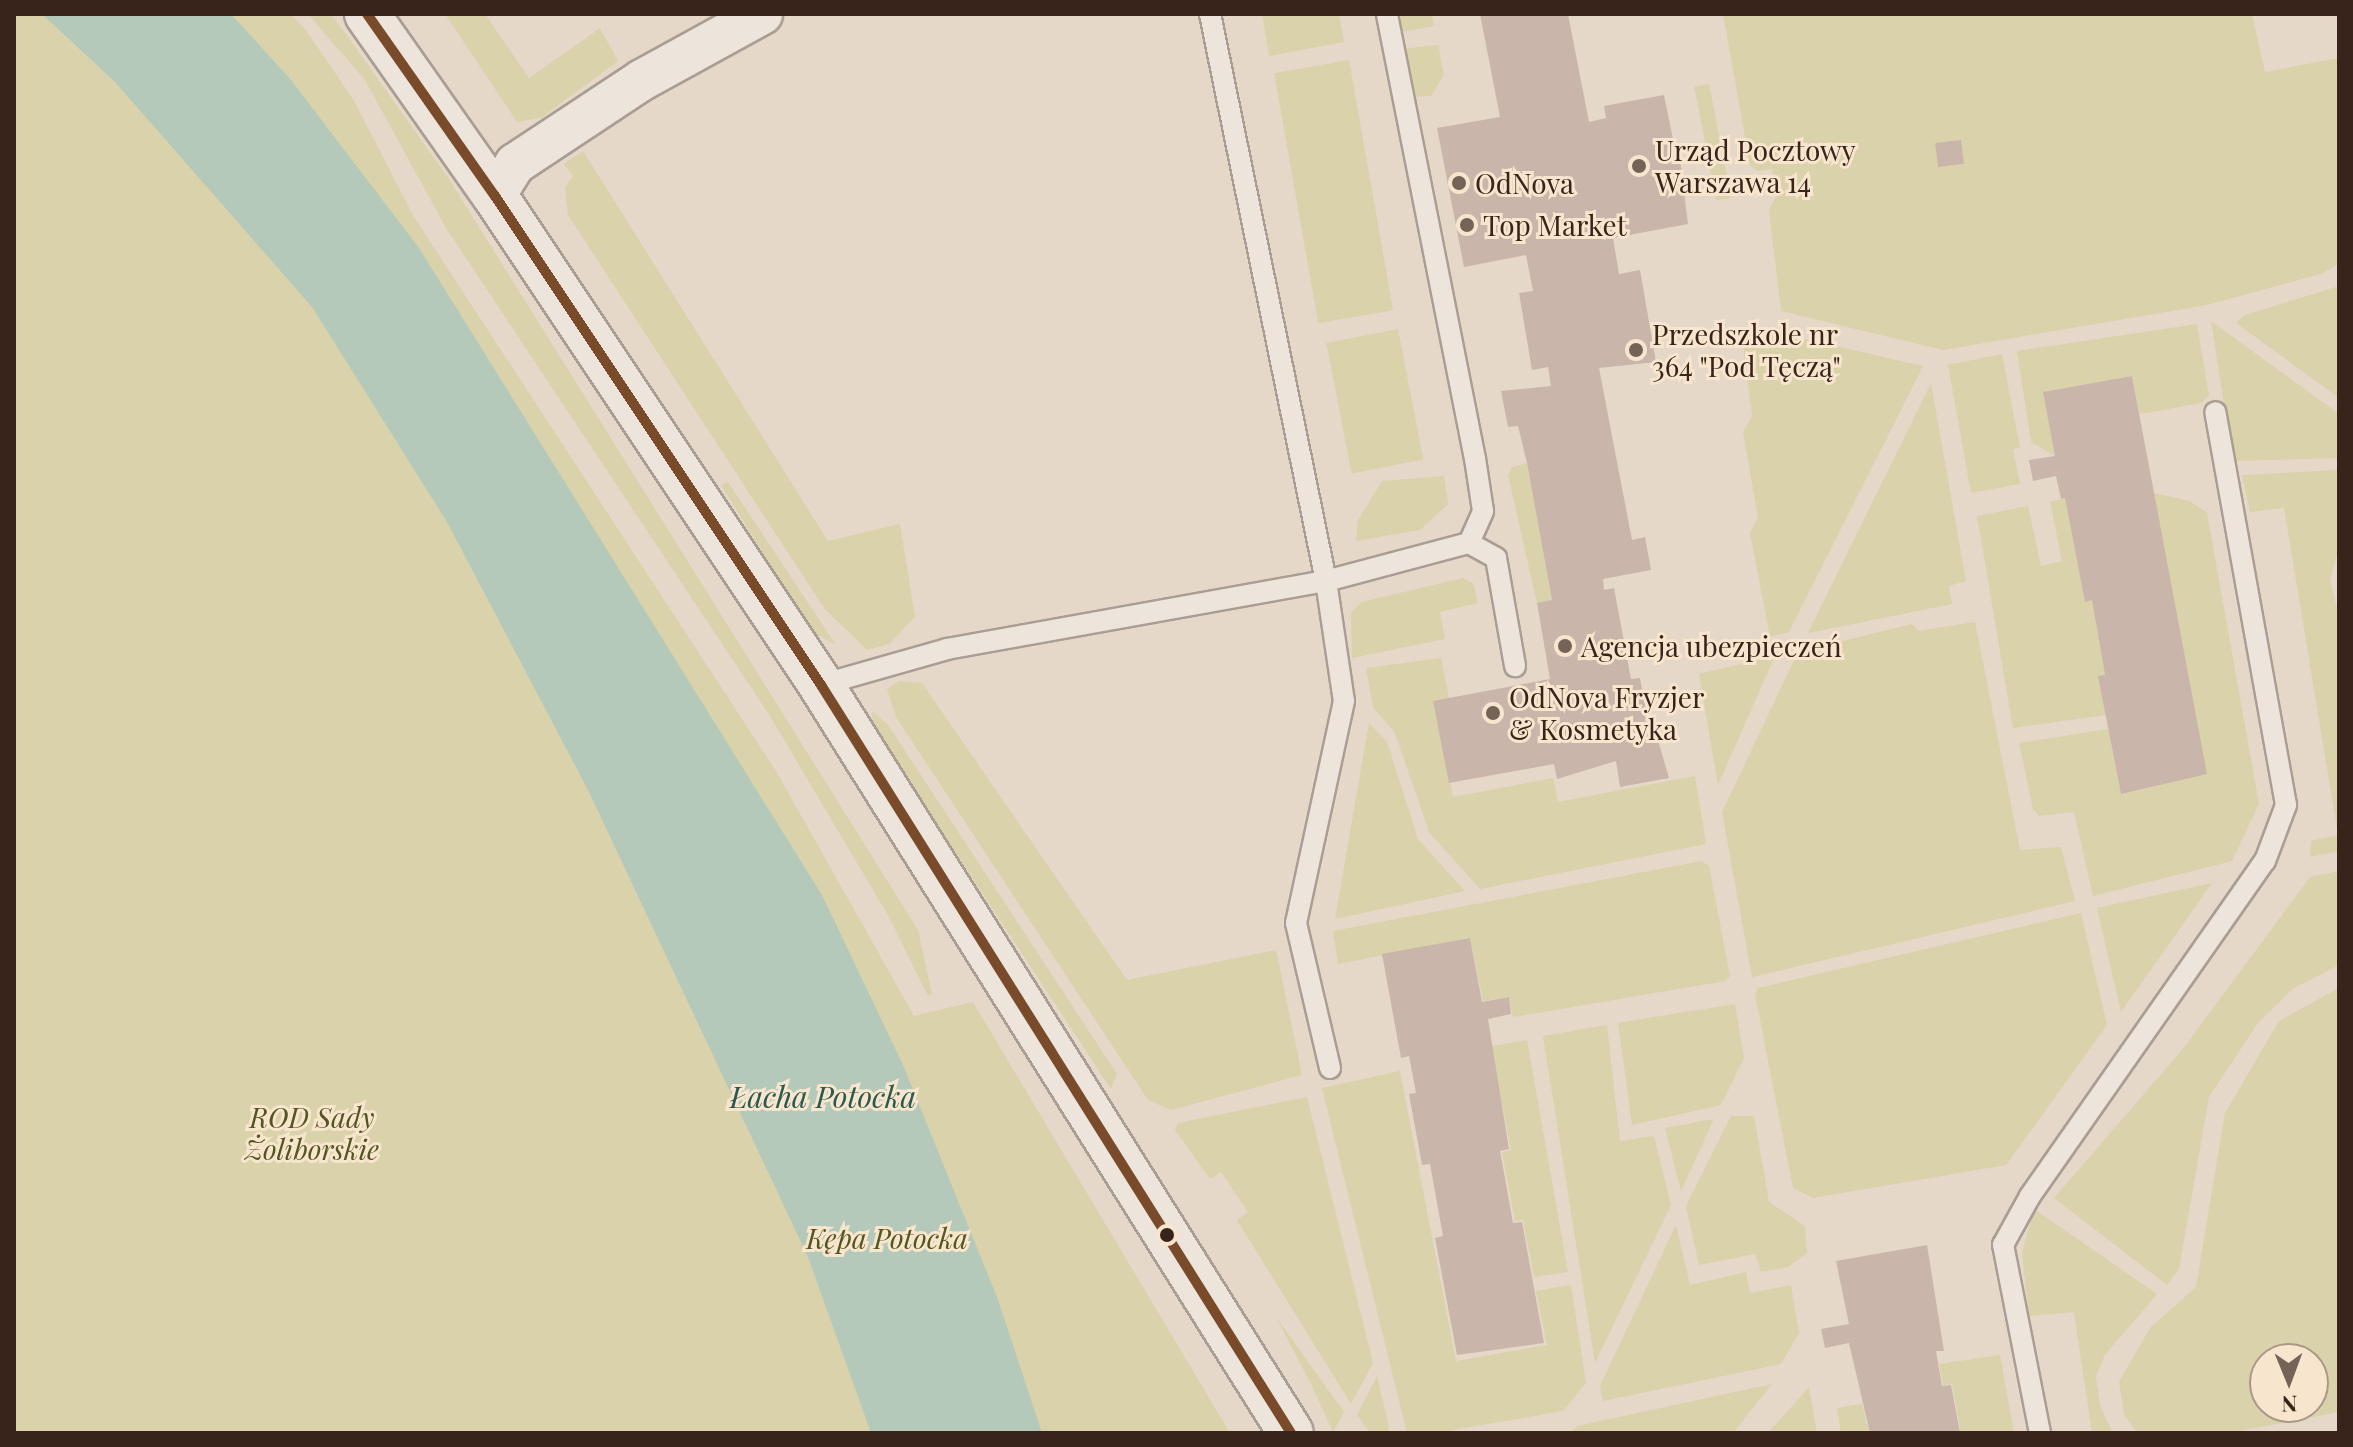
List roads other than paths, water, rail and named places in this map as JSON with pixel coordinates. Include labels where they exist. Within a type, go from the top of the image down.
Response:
[{"type":"street","points":[[367,14],[495,196],[821,685],[1291,1433]]},
{"type":"street","points":[[495,196],[515,164],[642,80],[762,14]]},
{"type":"lane","points":[[1210,14],[1326,581],[1344,701],[1296,923],[1330,1068]]},
{"type":"lane","points":[[1387,14],[1475,459],[1483,511],[1469,543]]},
{"type":"lane","points":[[2040,1433],[2003,1245],[2030,1196],[2265,861],[2286,805],[2215,412]]},
{"type":"lane","points":[[821,685],[947,649],[1326,581],[1469,543],[1496,558],[1515,666]]},
{"type":"water","name":"Łacha Potocka","points":[[42,14],[231,14],[291,80],[419,248],[822,895],[903,1065],[997,1297],[1042,1433],[871,1433],[808,1257],[589,792],[447,522],[312,307],[115,82]]},
{"type":"place","name":"Urząd Pocztowy Warszawa 14","points":[[1639,166]]},
{"type":"place","name":"OdNova","points":[[1459,183]]},
{"type":"place","name":"Top Market","points":[[1467,225]]},
{"type":"place","name":"Przedszkole nr 364 \"Pod Tęczą\"","points":[[1636,350]]},
{"type":"place","name":"Agencja ubezpieczeń","points":[[1565,646]]},
{"type":"place","name":"OdNova Fryzjer & Kosmetyka","points":[[1493,713]]},
{"type":"park label","name":"ROD Sady Żoliborskie","points":[[312,1133]]},
{"type":"park label","name":"Kępa Potocka","points":[[887,1238]]}]
